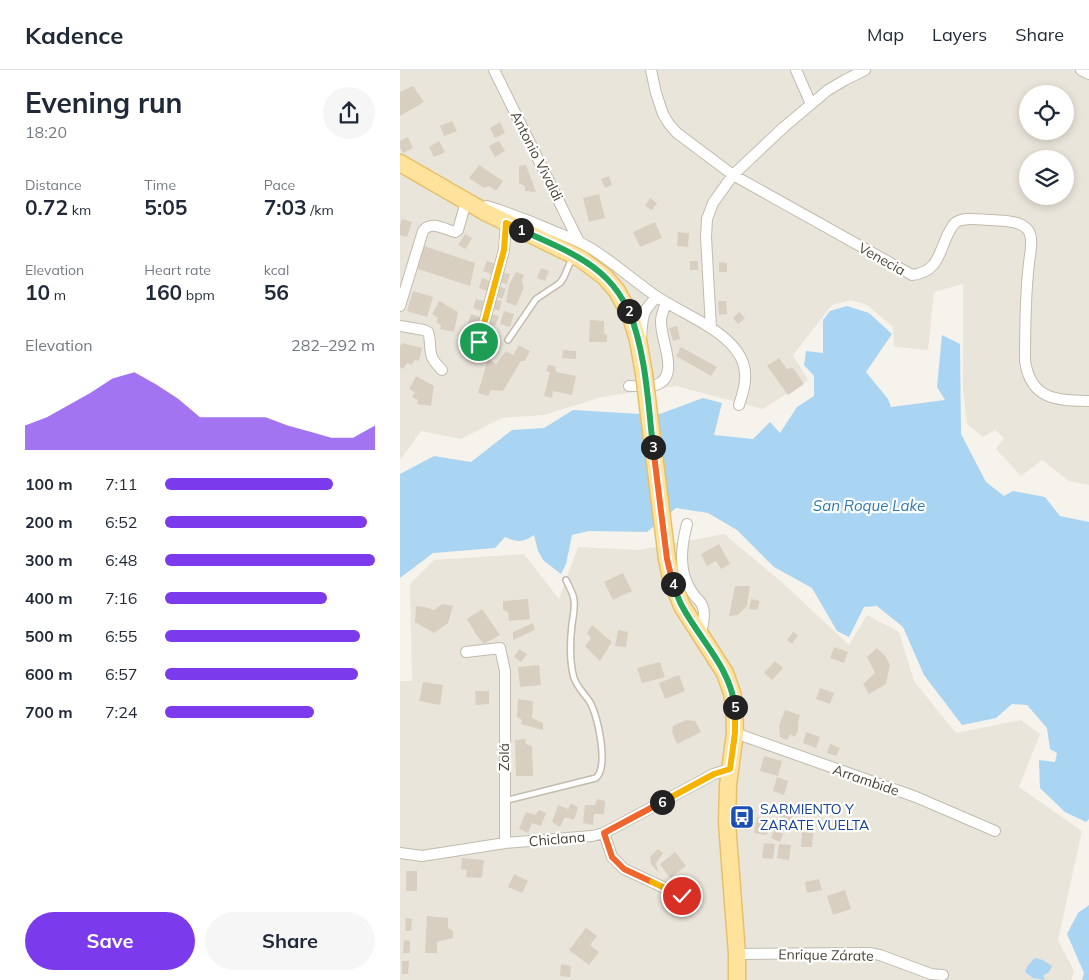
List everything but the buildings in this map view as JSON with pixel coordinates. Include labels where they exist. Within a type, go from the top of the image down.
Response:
[{"type":"main road","points":[[402,168],[506,223],[576,248],[618,291],[634,324],[641,351],[671,578],[682,606],[729,682],[734,704],[735,733],[727,797],[727,823],[737,954],[737,980]]},
{"type":"street","name":"Antonio Vivaldi","points":[[494,70],[576,248]]},
{"type":"street","name":"Venecia","points":[[651,70],[664,114],[669,124],[677,133],[733,175],[912,275],[929,270],[935,264],[948,233],[956,223],[968,218],[1017,223],[1024,226],[1029,231],[1031,242],[1026,285],[1026,372],[1033,386],[1043,394],[1066,400],[1089,401]]},
{"type":"street","points":[[796,70],[811,104]]},
{"type":"street","points":[[711,328],[706,237],[707,219],[713,203],[733,175],[784,127],[828,90],[865,70]]},
{"type":"street","points":[[1081,70],[1089,74]]},
{"type":"street","points":[[400,306],[423,231],[430,225],[455,232],[458,230],[463,199],[509,213],[576,248],[604,257],[662,300],[725,338],[734,347],[744,365],[746,377],[739,405]]},
{"type":"street","points":[[479,342],[504,250],[506,223]]},
{"type":"street","points":[[641,351],[644,313],[648,305],[662,300]]},
{"type":"street","points":[[629,386],[651,386],[664,380],[669,373],[669,364],[661,330],[662,300]]},
{"type":"street","points":[[400,326],[428,332],[431,355],[435,363],[442,370]]},
{"type":"street","points":[[686,524],[682,543],[682,571],[692,594],[702,603],[704,609],[701,635]]},
{"type":"street","name":"Zolá","points":[[466,652],[500,648],[505,671],[505,843]]},
{"type":"street","name":"Arrambide","points":[[735,733],[909,795],[995,831]]},
{"type":"street","name":"Chiclana","points":[[400,853],[422,856],[505,843],[592,836],[604,833],[714,774],[730,769]]},
{"type":"street","points":[[604,833],[612,857],[624,869],[682,896]]},
{"type":"street","name":"Enrique Zárate","points":[[737,954],[869,953],[880,955],[931,974],[943,975]]},
{"type":"lane","points":[[508,340],[536,299],[564,277],[576,248]]},
{"type":"lane","points":[[504,801],[596,778],[600,774],[602,765],[600,729],[590,702],[577,686],[571,664],[570,640],[574,613],[574,596],[566,580]]},
{"type":"shaded area","points":[[400,70],[1089,70],[1089,485],[1069,481],[1042,460],[1021,476],[996,449],[1004,438],[995,430],[983,437],[967,424],[963,391],[963,284],[934,292],[928,350],[894,347],[893,327],[867,305],[851,300],[832,305],[793,355],[808,380],[763,409],[676,386],[602,397],[544,415],[502,418],[461,439],[421,431],[400,460]]},
{"type":"shaded area","points":[[724,534],[784,584],[849,645],[867,615],[899,632],[914,681],[956,733],[1021,720],[1040,734],[1019,787],[1082,831],[1058,940],[1074,971],[1071,980],[400,980],[400,681],[412,681],[410,584],[434,560],[524,554],[559,599],[578,547],[638,550]]},
{"type":"water","name":"San Roque Lake","points":[[847,306],[869,313],[892,334],[866,372],[888,399],[891,407],[945,400],[937,387],[942,335],[960,344],[961,434],[986,482],[1004,496],[1013,491],[1045,497],[1060,516],[1089,522],[1089,819],[1086,822],[1065,812],[1040,788],[1039,760],[1055,762],[1057,753],[1050,749],[1047,728],[1027,705],[1012,704],[996,718],[962,725],[924,675],[903,627],[877,606],[864,607],[849,637],[837,631],[812,588],[774,567],[737,530],[708,513],[676,508],[647,532],[589,531],[572,535],[566,564],[561,574],[543,560],[538,551],[534,535],[520,541],[505,537],[495,548],[433,553],[400,578],[400,474],[434,456],[471,462],[512,430],[544,428],[573,410],[657,415],[703,398],[722,403],[714,435],[753,439],[770,422],[780,433],[797,407],[814,396],[814,376],[804,365],[806,351],[823,353],[823,320],[830,311]]},
{"type":"water","points":[[1089,905],[1089,980],[1082,980],[1084,973],[1067,934],[1078,913]]},
{"type":"water","points":[[1035,958],[1043,960],[1052,966],[1049,972],[1043,976],[1045,980],[1033,978],[1025,972],[1028,965]]},
{"type":"place","name":"SARMIENTO Y ZARATE VUELTA","points":[[742,817]]},
{"type":"route","points":[[479,342],[504,250],[506,223],[574,255],[598,271],[618,291],[634,324],[641,351],[668,569],[682,606],[729,682],[734,704],[735,733],[730,769],[714,774],[604,833],[612,857],[624,869],[682,896]]}]
